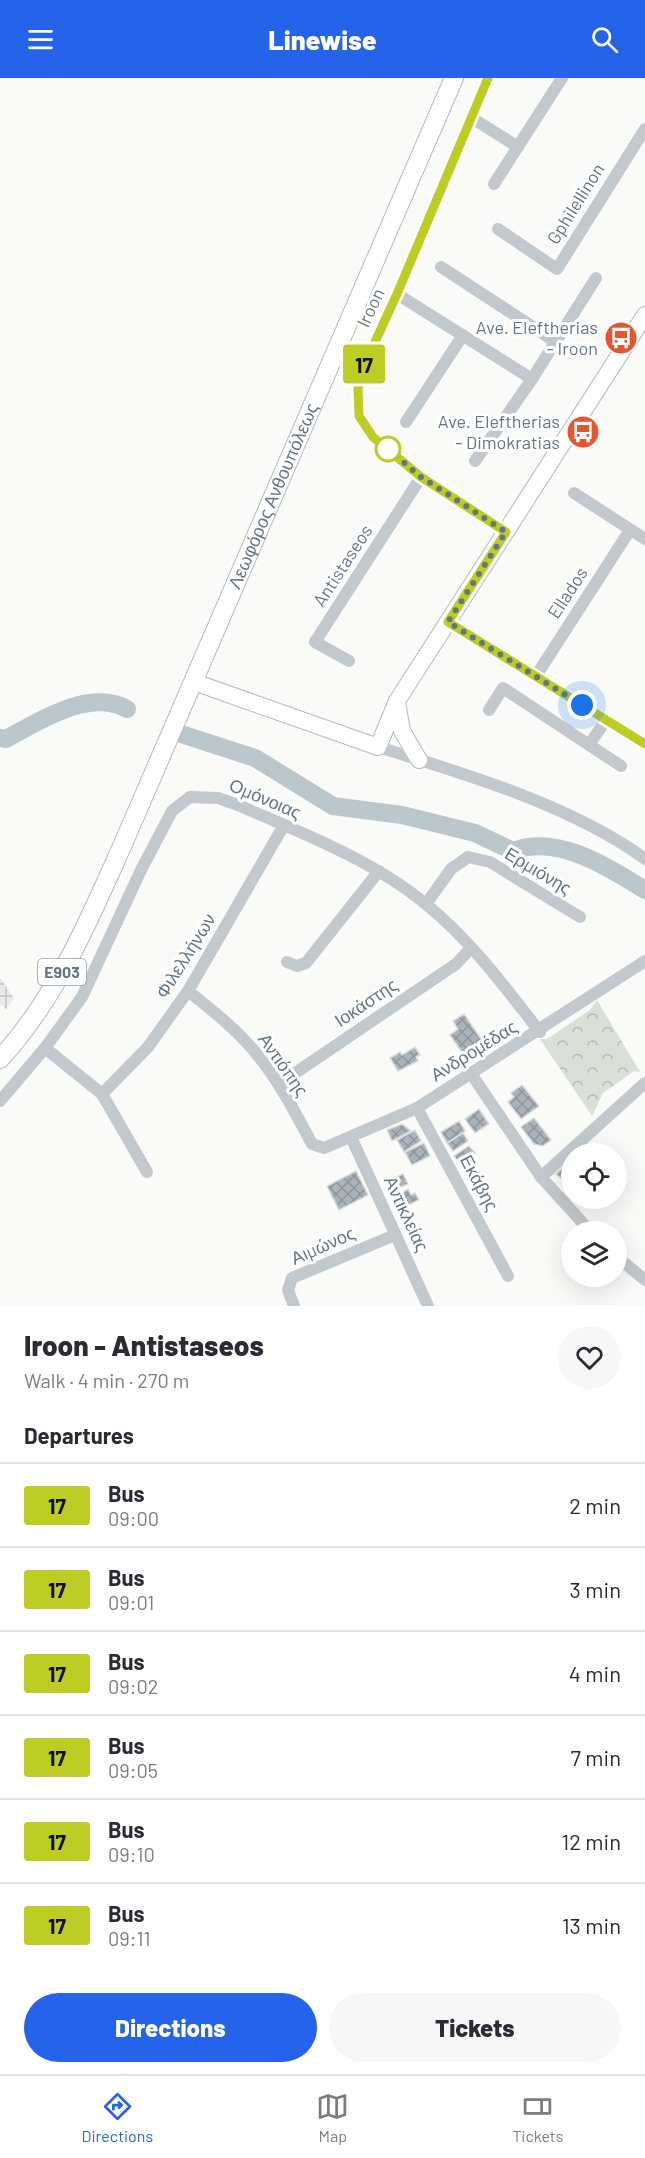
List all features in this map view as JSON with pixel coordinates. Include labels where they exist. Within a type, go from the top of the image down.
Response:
[{"type":"main road","name":"Λεωφόρος Ανθουπόλεως","points":[[194,682],[454,78]]},
{"type":"main road","points":[[194,682],[378,747],[397,701],[645,315]]},
{"type":"main road","name":"E903","points":[[0,1059],[13,1045],[70,960],[194,682]]},
{"type":"main road","points":[[397,701],[402,730],[419,760]]},
{"type":"street","name":"Iroon","points":[[489,78],[363,368],[358,389],[359,416],[373,437],[421,477],[506,532]]},
{"type":"street","points":[[494,184],[562,78]]},
{"type":"street","points":[[471,118],[518,147]]},
{"type":"street","name":"Gphilellinon","points":[[498,230],[557,269],[645,129]]},
{"type":"street","points":[[441,267],[556,342]]},
{"type":"street","points":[[475,461],[532,379],[596,278]]},
{"type":"street","points":[[397,294],[532,379]]},
{"type":"street","points":[[406,422],[463,335]]},
{"type":"street","name":"Antistaseos","points":[[349,661],[315,642],[421,477]]},
{"type":"street","points":[[574,493],[645,540]]},
{"type":"street","name":"Ellados","points":[[536,676],[630,530]]},
{"type":"street","points":[[448,622],[645,744]]},
{"type":"street","points":[[489,710],[503,688],[621,766]]},
{"type":"street","points":[[589,745],[606,720]]},
{"type":"street","points":[[378,747],[545,806],[622,842],[645,859]]},
{"type":"street","name":"Ομόνοιας","points":[[0,1101],[45,1048],[82,997],[141,870],[172,811],[190,797],[218,798],[284,825],[379,871],[426,904],[471,948],[540,1032]]},
{"type":"street","name":"Φιλελλήνων","points":[[102,1095],[148,1047],[188,991],[284,825]]},
{"type":"street","name":"Ερμιόνης","points":[[426,904],[451,869],[468,857],[490,862],[580,916]]},
{"type":"street","points":[[287,962],[297,966],[306,963],[379,871]]},
{"type":"street","name":"Ιοκάστης","points":[[279,1084],[456,964],[471,948]]},
{"type":"street","name":"Ανδρομέδας","points":[[312,1144],[324,1148],[417,1108],[540,1032],[645,961]]},
{"type":"street","name":"Αντιόπης","points":[[188,991],[230,1026],[258,1056],[279,1084],[312,1144]]},
{"type":"street","points":[[45,1048],[102,1095],[147,1172]]},
{"type":"street","points":[[472,1075],[541,1177],[581,1221]]},
{"type":"street","points":[[541,1177],[645,1083]]},
{"type":"street","name":"Εκάβης","points":[[417,1108],[508,1276]]},
{"type":"street","name":"Αντικλείας","points":[[351,1137],[428,1306]]},
{"type":"street","name":"Αιμώνος","points":[[294,1306],[288,1290],[292,1278],[395,1234]]},
{"type":"street","points":[[627,1265],[645,1280]]},
{"type":"shaded area","points":[[0,978],[14,998],[6,1009],[0,1004]]},
{"type":"green space","points":[[597,1000],[640,1072],[634,1071],[603,1093],[592,1116],[540,1039],[547,1039],[590,1010]]},
{"type":"building","points":[[464,1014],[483,1042],[464,1055],[450,1035],[458,1029],[453,1021]]},
{"type":"building","points":[[415,1047],[420,1055],[416,1057],[418,1061],[398,1071],[390,1058],[400,1052],[402,1055]]},
{"type":"building","points":[[522,1085],[539,1106],[521,1119],[508,1102],[514,1097],[511,1093]]},
{"type":"building","points":[[479,1109],[489,1124],[475,1133],[465,1119]]},
{"type":"building","points":[[534,1118],[551,1140],[543,1146],[534,1144],[521,1127]]},
{"type":"building","points":[[459,1121],[465,1131],[447,1143],[441,1132]]},
{"type":"building","points":[[402,1124],[411,1131],[392,1141],[387,1130]]},
{"type":"building","points":[[415,1130],[421,1141],[404,1152],[397,1140]]},
{"type":"building","points":[[463,1133],[468,1141],[453,1151],[447,1143]]},
{"type":"building","points":[[424,1143],[430,1156],[412,1165],[405,1152]]},
{"type":"building","points":[[469,1146],[475,1153],[460,1164],[454,1156]]},
{"type":"building","points":[[561,1169],[561,1178],[556,1174]]},
{"type":"building","points":[[356,1171],[368,1195],[339,1210],[327,1186]]},
{"type":"building","points":[[403,1174],[408,1184],[391,1191],[387,1181]]},
{"type":"building","points":[[408,1189],[411,1195],[415,1193],[419,1200],[399,1209],[394,1198]]},
{"type":"waterway","points":[[0,738],[6,739],[49,716],[81,705],[97,702],[127,709]]},
{"type":"waterway","points":[[181,734],[255,758],[333,806],[402,815],[475,833],[513,851],[530,847],[565,850],[599,863],[645,890]]},
{"type":"bus line","name":"17","points":[[488,78],[397,294],[363,368],[358,389],[359,416],[373,437],[421,477],[506,532],[448,622],[645,744]]},
{"type":"place","name":"Ave. Eleftherias - Iroon","points":[[621,338]]},
{"type":"place","name":"Ave. Eleftherias - Dimokratias","points":[[583,432]]},
{"type":"route","points":[[388,449],[421,477],[506,532],[448,622],[582,705]]}]
